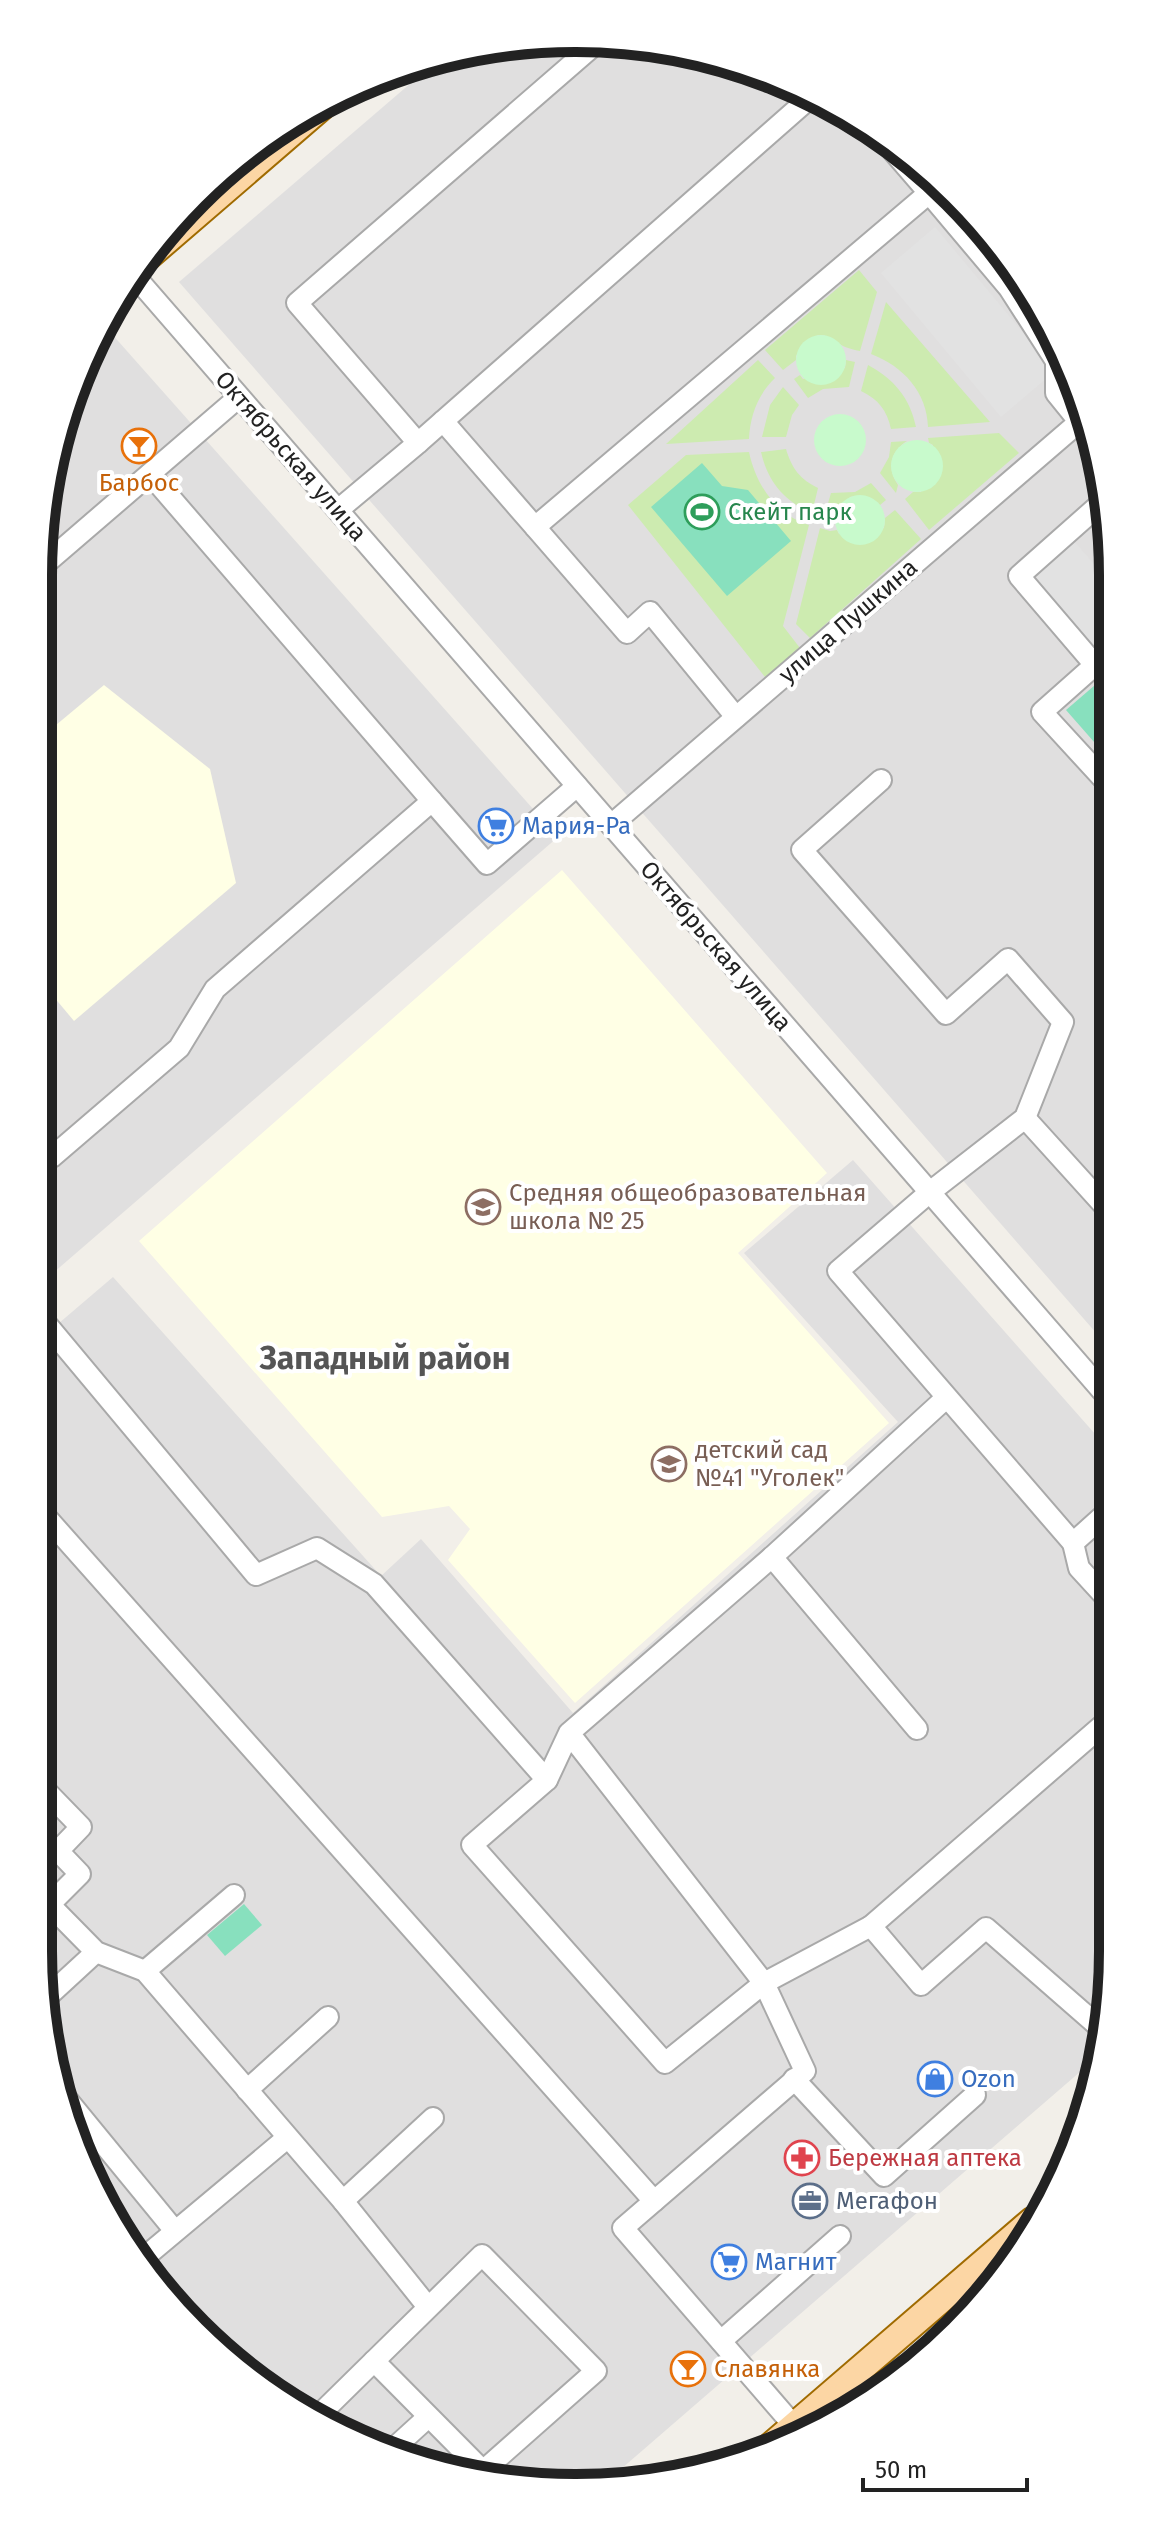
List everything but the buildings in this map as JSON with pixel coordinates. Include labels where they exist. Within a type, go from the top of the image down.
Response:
[{"type":"main road","points":[[195,216],[273,149]]},
{"type":"main road","points":[[794,2426],[1014,2237]]},
{"type":"street","points":[[418,443],[297,303],[586,52]]},
{"type":"street","points":[[338,510],[803,104]]},
{"type":"street","points":[[916,178],[1017,300],[1044,343]]},
{"type":"street","points":[[535,527],[929,193]]},
{"type":"street","name":"Октябрьская улица","points":[[141,284],[1099,1387]]},
{"type":"street","points":[[1056,368],[1056,393],[1072,412]]},
{"type":"street","points":[[53,558],[239,397]]},
{"type":"street","points":[[443,421],[627,633],[650,612],[736,717]]},
{"type":"street","name":"улица Пушкина","points":[[611,825],[1078,430]]},
{"type":"street","points":[[150,474],[487,864],[577,786]]},
{"type":"street","points":[[1095,509],[1019,576],[1095,665],[1042,712],[1099,774]]},
{"type":"street","points":[[881,780],[802,850],[946,1014],[1008,959],[1063,1022],[1025,1118],[930,1192],[838,1271],[1073,1543],[1079,1568],[1099,1590]]},
{"type":"street","points":[[52,1157],[179,1048],[215,989],[432,801]]},
{"type":"street","points":[[1025,1118],[1099,1200]]},
{"type":"street","points":[[52,1331],[256,1575],[317,1548],[374,1584],[547,1780]]},
{"type":"street","points":[[946,1398],[772,1557],[569,1733],[547,1780],[472,1845],[665,2063],[764,1983],[871,1926],[1099,1728]]},
{"type":"street","points":[[1073,1543],[1099,1520]]},
{"type":"street","points":[[52,1524],[654,2201]]},
{"type":"street","points":[[772,1557],[917,1729]]},
{"type":"street","points":[[569,1733],[764,1983],[805,2071],[623,2228],[794,2426]]},
{"type":"street","points":[[52,1797],[81,1827],[58,1851],[80,1874],[52,1893]]},
{"type":"street","points":[[145,1971],[234,1895]]},
{"type":"street","points":[[52,1907],[96,1952],[145,1971],[343,2201],[428,2307]]},
{"type":"street","points":[[871,1926],[921,1985],[986,1928],[1094,2023]]},
{"type":"street","points":[[54,1991],[96,1952]]},
{"type":"street","points":[[247,2090],[328,2017]]},
{"type":"street","points":[[794,2079],[884,2176],[975,2095]]},
{"type":"street","points":[[78,2113],[175,2231]]},
{"type":"street","points":[[343,2201],[433,2118]]},
{"type":"street","points":[[149,2253],[287,2138]]},
{"type":"street","points":[[721,2341],[840,2236]]},
{"type":"street","points":[[325,2410],[482,2255],[596,2371],[487,2466]]},
{"type":"street","points":[[374,2361],[468,2463]]},
{"type":"street","points":[[399,2443],[427,2418]]},
{"type":"shaded area","points":[[541,53],[644,56],[711,70],[776,92],[837,122],[894,160],[946,205],[969,230],[1011,285],[1045,344],[1071,407],[1095,507],[1099,576],[1099,1336],[179,282],[418,77],[473,62]]},
{"type":"shaded area","points":[[935,227],[1055,371],[1001,417],[881,273]]},
{"type":"shaded area","points":[[112,334],[558,837],[52,1274],[53,541],[56,507],[70,440],[92,375]]},
{"type":"shaded area","points":[[1067,533],[1099,569],[1099,661],[1095,665],[1019,576]]},
{"type":"shaded area","points":[[104,685],[210,769],[236,883],[74,1021],[52,995],[52,728]]},
{"type":"shaded area","name":"Средняя общеобразовательная школа № 25","points":[[562,870],[827,1173],[738,1253],[889,1423],[575,1703],[448,1560],[470,1529],[449,1506],[382,1517],[139,1241]]},
{"type":"shaded area","points":[[853,1160],[1099,1438],[1099,1950],[1095,2019],[1089,2053],[1086,2067],[617,2472],[541,2473],[473,2464],[407,2446],[344,2420],[285,2386],[230,2344],[182,2296],[140,2241],[106,2182],[80,2119],[62,2053],[53,1985],[52,1329],[113,1277],[381,1576],[421,1539],[573,1713],[898,1422],[744,1253]]},
{"type":"green space","points":[[859,270],[877,292],[860,351],[820,335],[806,344],[796,360],[783,370],[765,350]]},
{"type":"green space","points":[[886,302],[990,422],[928,427],[923,403],[911,382],[883,359],[871,354]]},
{"type":"green space","points":[[821,335],[839,342],[846,360],[839,378],[821,385],[803,378],[796,360],[803,342]]},
{"type":"green space","points":[[758,360],[775,378],[756,406],[749,439],[666,444]]},
{"type":"green space","points":[[846,360],[855,362],[849,387],[823,389],[808,398],[794,379],[800,375],[803,379],[845,368]]},
{"type":"green space","points":[[868,365],[900,390],[910,407],[916,427],[891,429],[881,406],[861,391]]},
{"type":"green space","points":[[783,387],[799,405],[792,415],[786,437],[762,437],[770,405]]},
{"type":"green space","points":[[840,414],[858,422],[866,440],[858,458],[840,466],[822,458],[814,440],[822,422]]},
{"type":"green space","points":[[999,433],[1019,453],[929,530],[905,499],[913,492],[921,492],[933,445],[928,438]]},
{"type":"green space","points":[[917,440],[935,448],[943,466],[935,484],[917,492],[899,484],[891,466],[899,448]]},
{"type":"green space","points":[[907,441],[897,450],[892,461],[892,472],[898,485],[896,493],[880,473],[889,457],[891,442]]},
{"type":"green space","points":[[786,449],[798,473],[818,488],[812,513],[785,496],[768,472],[761,452]]},
{"type":"green space","points":[[749,452],[757,476],[769,497],[787,514],[809,525],[783,626],[800,648],[765,677],[628,505],[686,455]]},
{"type":"green space","points":[[702,463],[722,486],[748,490],[791,541],[727,596],[651,507]]},
{"type":"green space","points":[[871,483],[886,500],[880,505],[866,496],[850,497],[835,520],[824,517],[831,493],[855,492]]},
{"type":"green space","points":[[860,495],[878,502],[885,520],[878,538],[860,545],[842,538],[835,520],[842,502]]},
{"type":"green space","points":[[895,510],[921,539],[810,638],[796,624],[820,528],[837,530],[839,534],[884,528],[885,518]]},
{"type":"green space","points":[[1099,682],[1099,748],[1066,710]]},
{"type":"green space","points":[[244,1904],[262,1925],[225,1956],[207,1935]]},
{"type":"place","name":"Барбос","points":[[139,446]]},
{"type":"place","name":"Скейт парк","points":[[702,512]]},
{"type":"place","name":"Мария-Ра","points":[[496,826]]},
{"type":"place","name":"Средняя общеобразовательная школа № 25","points":[[483,1207]]},
{"type":"place","name":"детский сад №41 \"Уголек\"","points":[[669,1464]]},
{"type":"place","name":"Ozon","points":[[935,2079]]},
{"type":"place","name":"Бережная аптека","points":[[802,2158]]},
{"type":"place","name":"Мегафон","points":[[810,2201]]},
{"type":"place","name":"Магнит","points":[[729,2262]]},
{"type":"place","name":"Славянка","points":[[688,2369]]},
{"type":"district","name":"Западный район","points":[[385,1358]]}]
